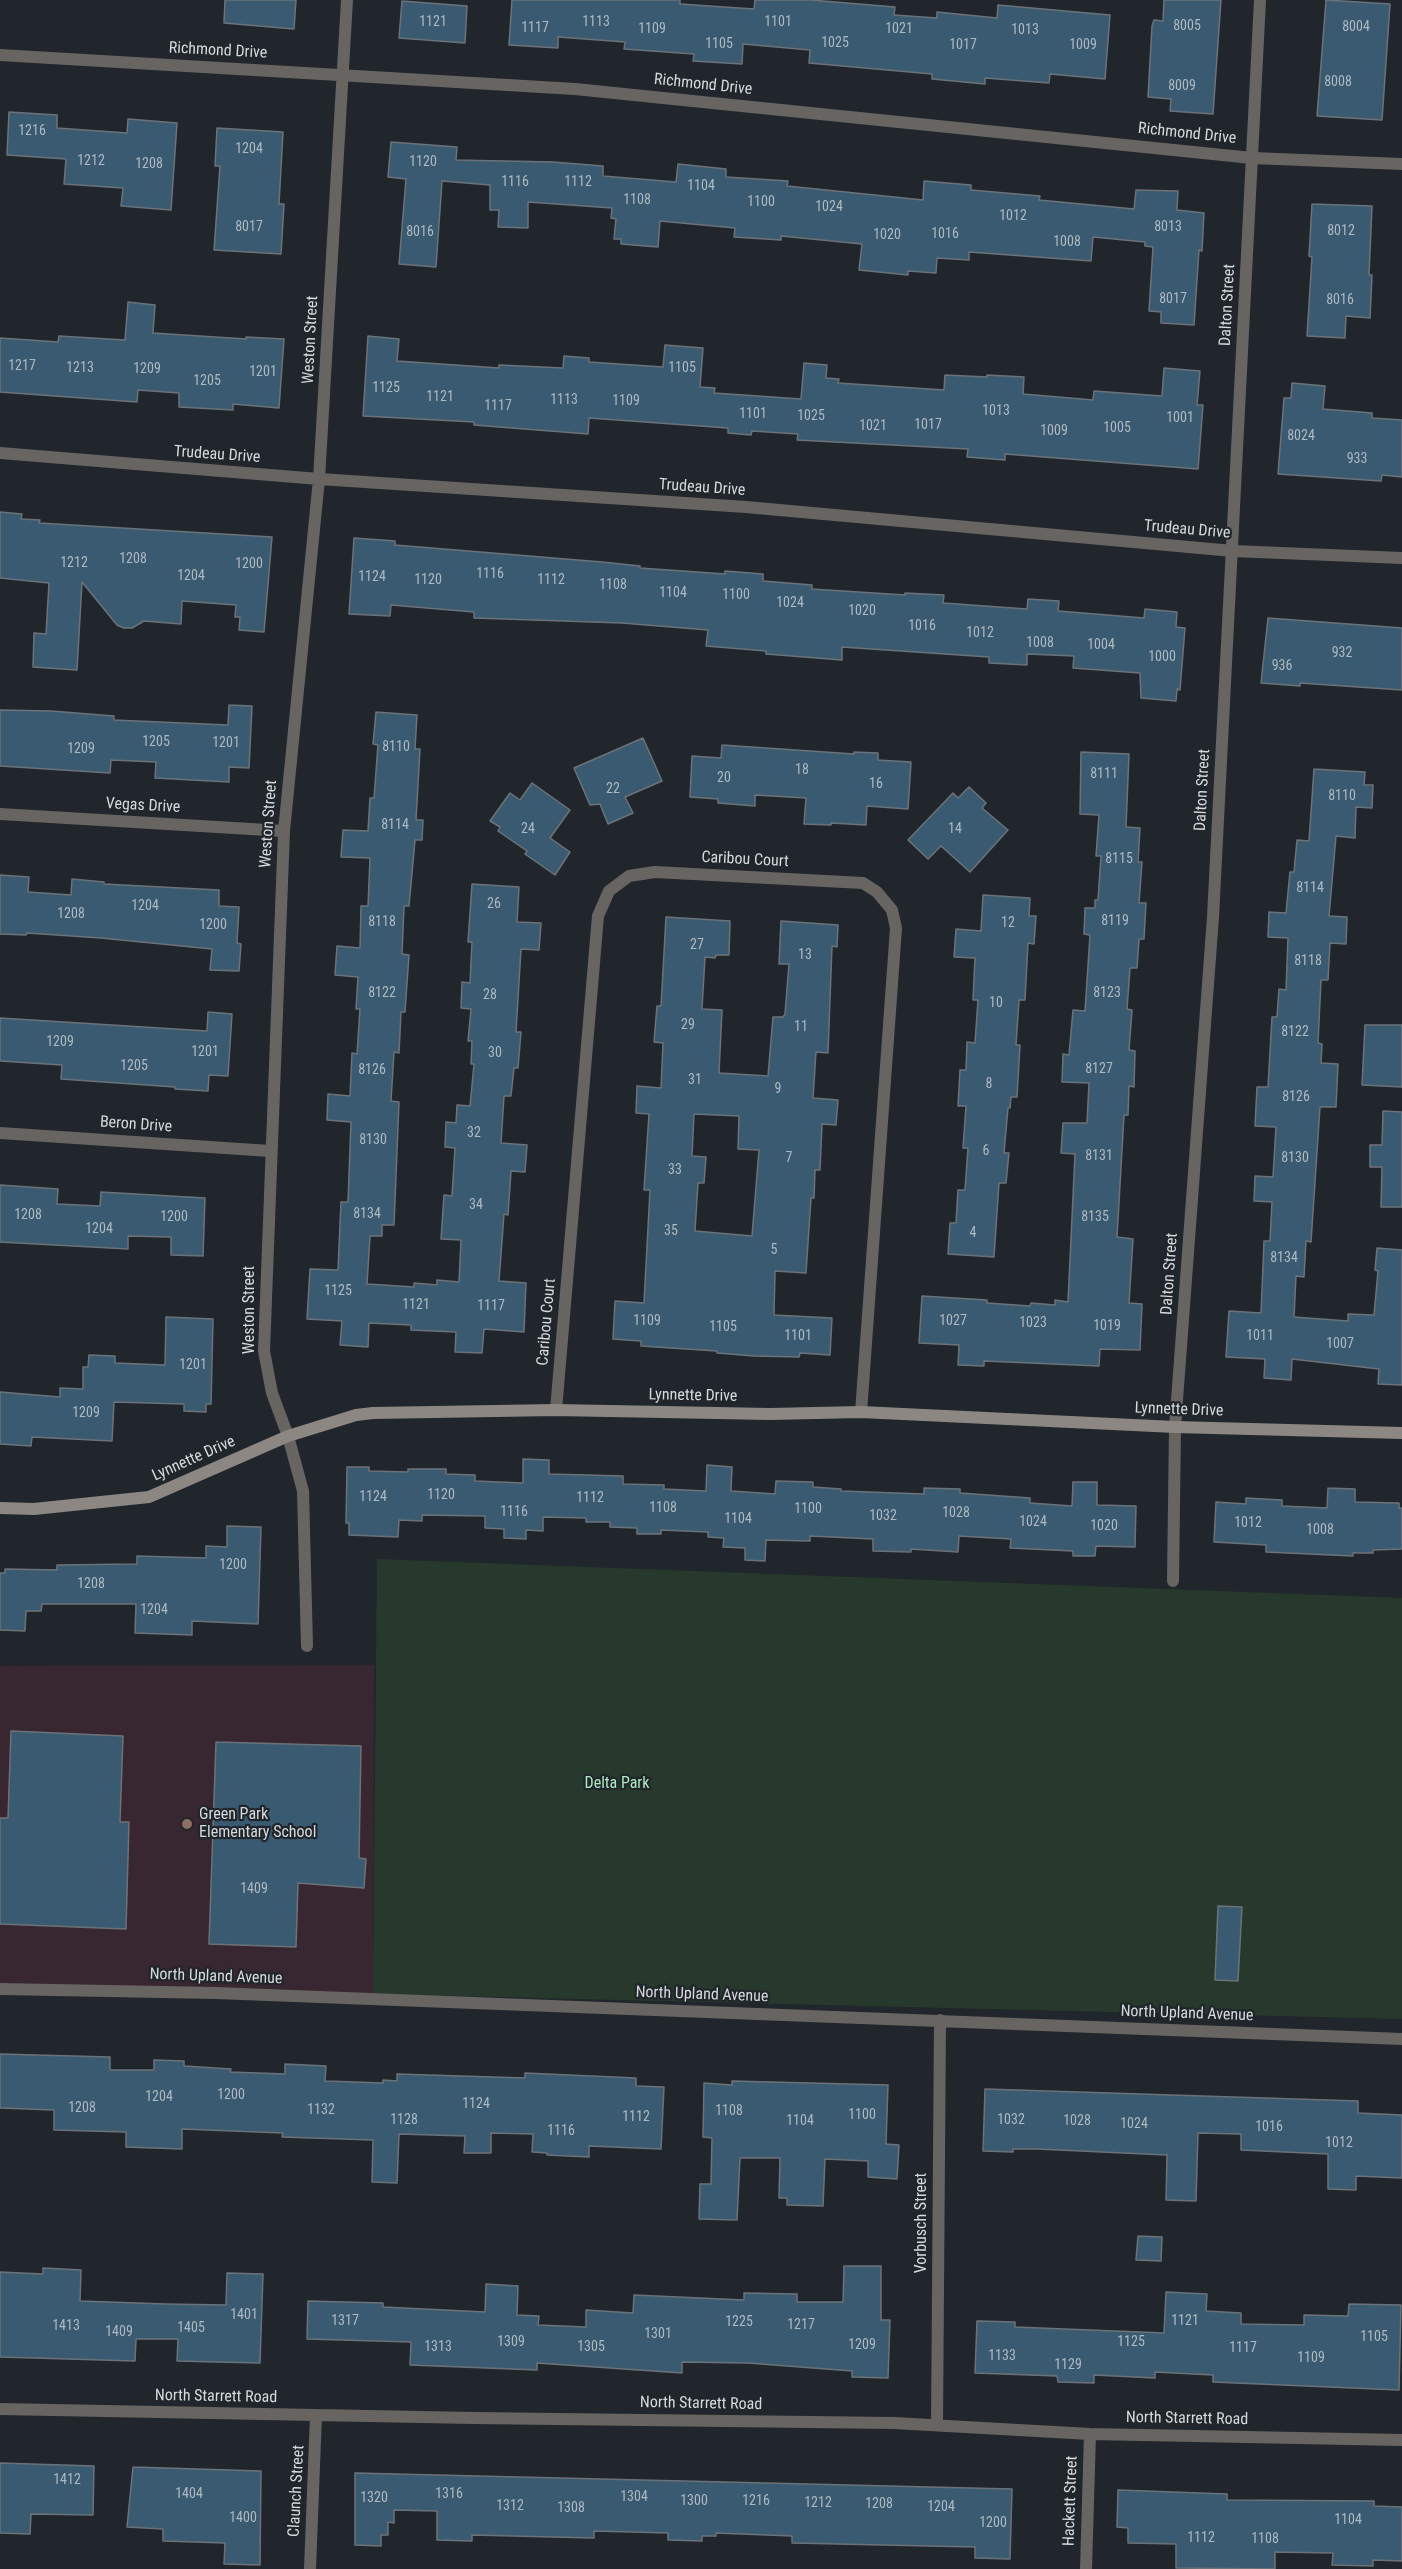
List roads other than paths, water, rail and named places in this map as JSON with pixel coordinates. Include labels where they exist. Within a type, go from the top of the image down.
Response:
[{"type":"street","name":"Weston Street","points":[[307,1646],[303,1491],[288,1436],[272,1393],[264,1351],[284,831],[319,479],[347,0]]},
{"type":"street","name":"Dalton Street","points":[[1173,1581],[1175,1427],[1213,918],[1260,0]]},
{"type":"street","name":"Richmond Drive","points":[[0,55],[575,88],[1252,158],[1402,165]]},
{"type":"street","name":"Trudeau Drive","points":[[0,453],[319,479],[746,507],[1233,551],[1402,558]]},
{"type":"street","name":"Vegas Drive","points":[[0,814],[284,831]]},
{"type":"street","name":"Caribou Court","points":[[556,1410],[598,916],[609,891],[629,876],[655,872],[863,883],[877,892],[892,910],[896,928],[861,1412]]},
{"type":"street","name":"Beron Drive","points":[[0,1133],[270,1151]]},
{"type":"street","name":"Lynnette Drive","points":[[0,1508],[34,1509],[149,1497],[288,1436],[356,1415],[373,1413],[556,1410],[770,1414],[861,1412],[1175,1427],[1402,1433]]},
{"type":"street","name":"North Upland Avenue","points":[[0,1989],[216,1993],[1402,2038]]},
{"type":"street","name":"Vorbusch Street","points":[[937,2425],[940,2020]]},
{"type":"street","name":"North Starrett Road","points":[[0,2409],[937,2425],[1090,2434],[1402,2440]]},
{"type":"street","name":"Claunch Street","points":[[310,2569],[316,2415]]},
{"type":"street","name":"Hackett Street","points":[[1086,2569],[1090,2434]]},
{"type":"place","name":"Green Park Elementary School","points":[[187,1824]]},
{"type":"park label","name":"Delta Park","points":[[617,1784]]}]
